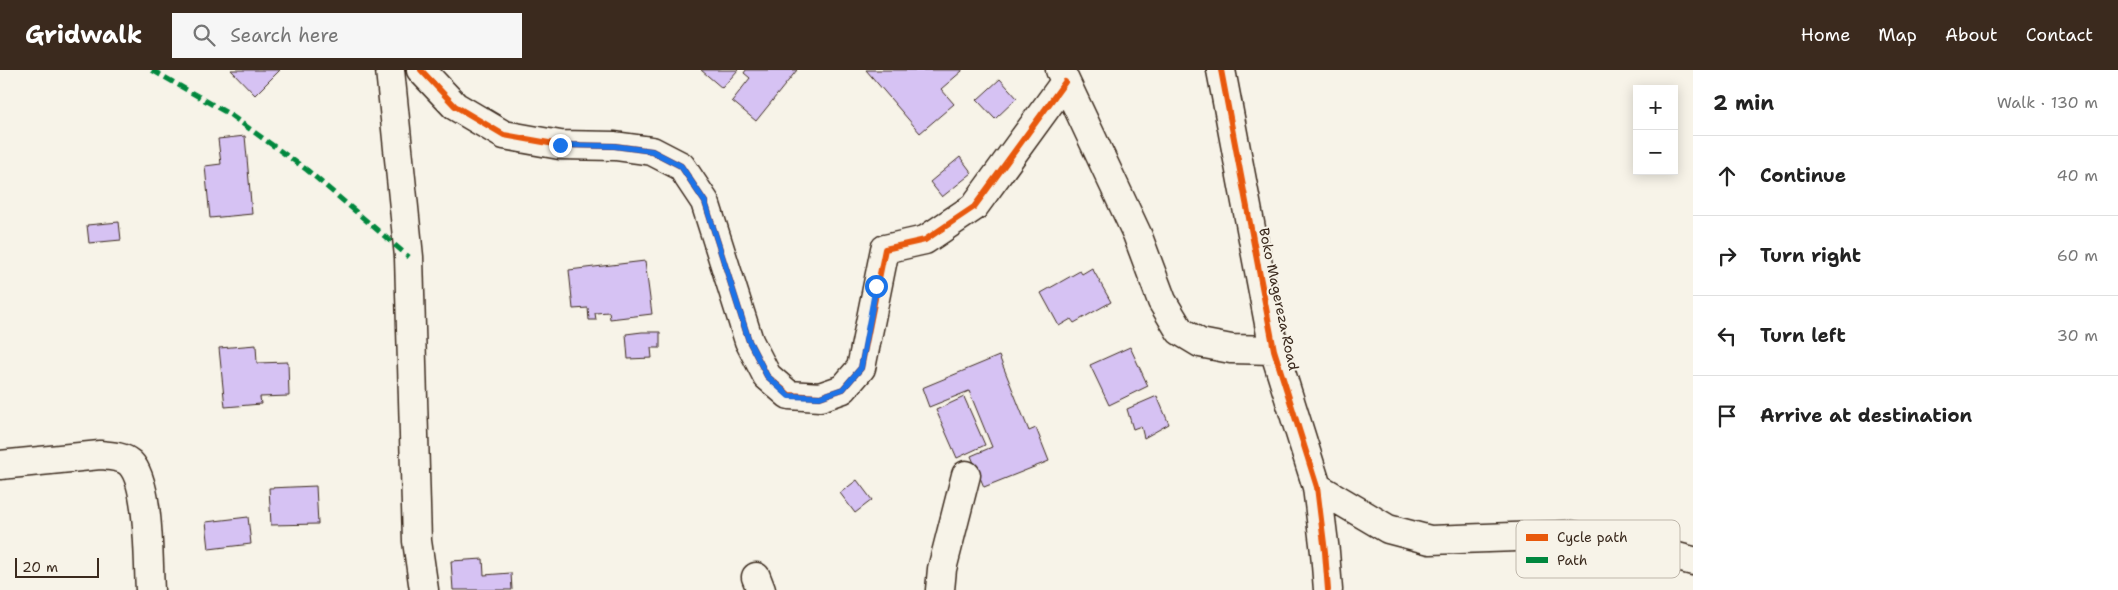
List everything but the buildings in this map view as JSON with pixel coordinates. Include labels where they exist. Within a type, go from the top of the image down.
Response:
[{"type":"street","points":[[390,70],[409,257],[417,542],[424,590]]},
{"type":"street","points":[[421,70],[455,106],[504,135],[560,145],[614,146],[652,151],[681,166],[705,202],[749,341],[767,376],[789,396],[820,397],[843,389],[861,368],[885,249],[925,240],[974,207],[1063,76]]},
{"type":"street","name":"Boko Magereza Road","points":[[1221,70],[1274,350],[1317,487],[1326,552],[1328,590]]},
{"type":"street","points":[[1063,76],[1137,234],[1162,302],[1180,331],[1200,343],[1232,349],[1274,350]]},
{"type":"street","points":[[0,465],[100,455],[117,457],[129,462],[141,482],[145,510],[150,590]]},
{"type":"street","points":[[940,590],[942,568],[966,475]]},
{"type":"street","points":[[1317,487],[1388,529],[1430,540],[1516,537]]},
{"type":"street","points":[[1680,558],[1693,561]]},
{"type":"marked path","points":[[152,70],[229,114],[307,170],[409,257]]},
{"type":"cycle path","points":[[421,70],[455,106],[504,135],[560,145],[615,146],[652,151],[681,166],[705,202],[749,341],[767,376],[789,395],[820,397],[843,389],[861,368],[885,249],[925,240],[974,207],[1065,82]]},
{"type":"cycle path","points":[[1221,70],[1274,350],[1317,487],[1328,590]]},
{"type":"route","points":[[560,145],[614,146],[652,151],[681,166],[705,202],[749,341],[767,376],[789,396],[820,397],[843,389],[861,368],[876,286]]}]
